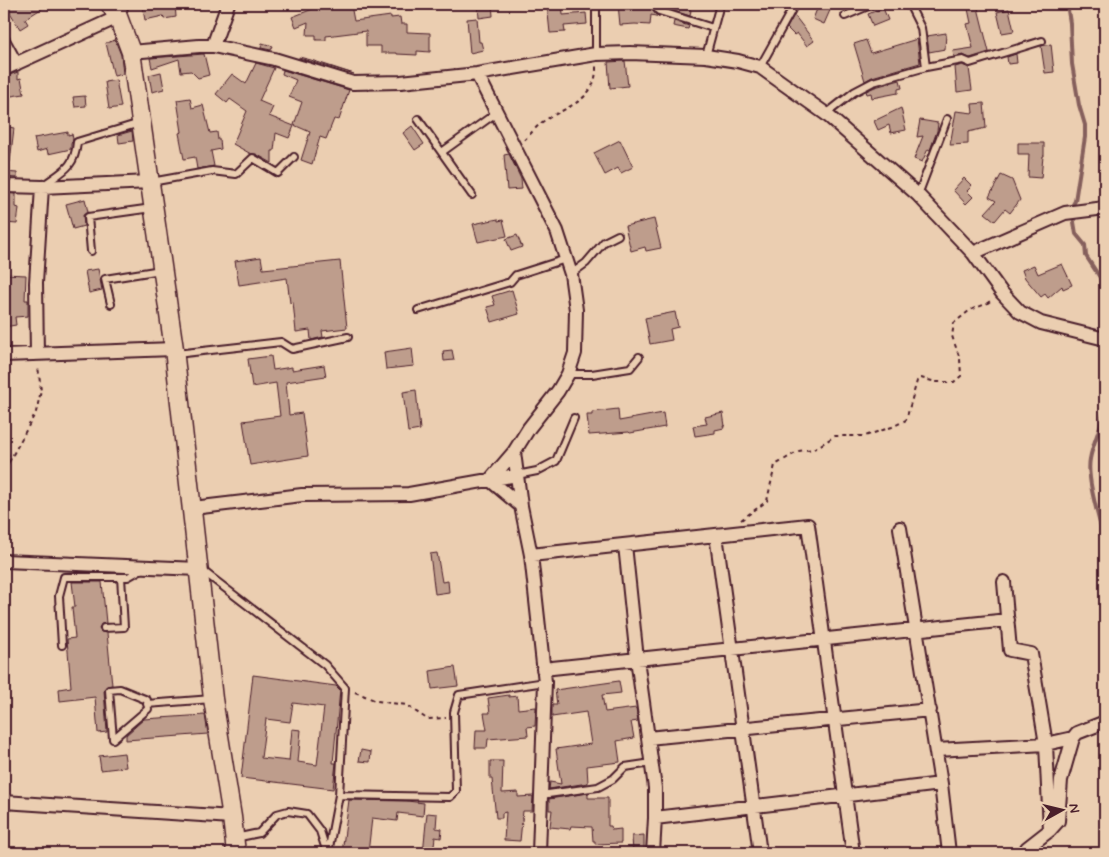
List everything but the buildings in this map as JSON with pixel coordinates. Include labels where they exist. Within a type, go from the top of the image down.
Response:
[{"type":"main road","points":[[116,8],[131,52],[154,207],[193,508],[213,699],[235,846]]},
{"type":"street","points":[[213,46],[228,4]]},
{"type":"street","points":[[4,42],[10,67],[116,8]]},
{"type":"street","points":[[131,52],[213,46],[274,59],[353,83],[402,82],[477,74],[596,54],[630,53],[706,56],[760,67],[826,114],[918,195],[973,252],[1002,293],[1020,312],[1041,323],[1105,340]]},
{"type":"street","points":[[477,74],[557,231],[571,274],[576,310],[575,353],[568,374],[514,452],[490,480]]},
{"type":"street","points":[[4,184],[7,186],[42,186],[150,182]]},
{"type":"street","points":[[37,354],[36,284],[42,186]]},
{"type":"street","points":[[973,252],[1071,212],[1105,208]]},
{"type":"street","points":[[4,355],[174,352]]},
{"type":"street","points":[[514,452],[521,506],[531,555],[545,682],[539,853]]},
{"type":"street","points":[[193,508],[302,494],[409,494],[517,475]]},
{"type":"street","points":[[490,480],[521,506]]},
{"type":"street","points":[[531,555],[808,525],[854,853]]},
{"type":"street","points":[[900,528],[930,710],[949,853]]},
{"type":"street","points":[[716,535],[760,853]]},
{"type":"street","points":[[624,545],[637,659],[655,788],[653,853]]},
{"type":"street","points":[[4,561],[199,569]]},
{"type":"street","points":[[1004,582],[1010,650],[1031,654],[1046,744],[1050,830]]},
{"type":"street","points":[[543,669],[1008,620]]},
{"type":"street","points":[[648,738],[930,710]]},
{"type":"street","points":[[1024,853],[1026,848],[1050,830],[1058,821],[1062,780],[1072,738],[1077,733],[1105,722]]},
{"type":"street","points":[[936,750],[1046,744],[1072,738]]},
{"type":"street","points":[[655,818],[941,784]]},
{"type":"street","points":[[4,802],[232,817]]},
{"type":"lane","points":[[596,4],[596,54]]},
{"type":"lane","points":[[653,4],[659,11],[713,28]]},
{"type":"lane","points":[[706,56],[720,4]]},
{"type":"lane","points":[[760,67],[795,4]]},
{"type":"lane","points":[[845,16],[873,4]]},
{"type":"lane","points":[[909,4],[921,28],[926,67]]},
{"type":"lane","points":[[826,114],[854,92],[873,82],[926,67],[963,60],[970,63],[1042,41]]},
{"type":"lane","points":[[442,152],[496,112]]},
{"type":"lane","points":[[418,119],[472,195]]},
{"type":"lane","points":[[918,195],[947,119]]},
{"type":"lane","points":[[42,186],[69,166],[76,155],[77,142],[141,122]]},
{"type":"lane","points":[[150,182],[212,171],[236,174],[253,158],[278,173],[294,158]]},
{"type":"lane","points":[[91,251],[88,217],[154,207]]},
{"type":"lane","points":[[571,274],[586,263],[604,242],[618,235]]},
{"type":"lane","points":[[418,310],[510,282],[516,275],[566,258]]},
{"type":"lane","points":[[111,304],[105,279],[162,270]]},
{"type":"lane","points":[[174,352],[281,342],[292,349],[348,338]]},
{"type":"lane","points":[[568,374],[592,374],[630,368],[639,357]]},
{"type":"lane","points":[[517,475],[537,471],[556,461],[574,418]]},
{"type":"lane","points":[[62,645],[59,596],[64,577],[128,577],[148,566]]},
{"type":"lane","points":[[199,569],[325,665],[346,688],[339,795],[327,853]]},
{"type":"lane","points":[[104,628],[124,627],[120,577]]},
{"type":"lane","points":[[339,795],[450,797],[456,791],[454,712],[459,695],[545,682]]},
{"type":"lane","points":[[109,690],[120,690],[147,700],[147,704],[148,709],[113,739],[109,690]]},
{"type":"lane","points":[[147,704],[213,699]]},
{"type":"lane","points":[[541,795],[598,787],[613,779],[625,767],[652,763]]},
{"type":"lane","points":[[235,846],[259,833],[277,814],[288,811],[307,814],[320,831],[327,853]]},
{"type":"path","points":[[516,150],[539,124],[589,94],[597,76],[596,54]]},
{"type":"path","points":[[731,534],[734,525],[767,501],[775,465],[799,451],[814,449],[835,436],[865,436],[892,428],[906,420],[917,381],[921,378],[936,382],[954,382],[961,376],[960,359],[952,336],[954,323],[970,310],[986,304],[1002,293]]},
{"type":"path","points":[[4,478],[9,462],[36,412],[40,391],[37,354]]},
{"type":"path","points":[[4,446],[9,462]]},
{"type":"path","points":[[346,688],[377,701],[406,705],[427,719],[455,717]]},
{"type":"waterway","points":[[1067,4],[1072,64],[1079,105],[1085,125],[1085,137],[1072,210],[1076,234],[1085,245],[1086,256],[1101,279],[1105,290]]},
{"type":"waterway","points":[[1105,406],[1091,452],[1089,467],[1092,489],[1105,543]]}]
